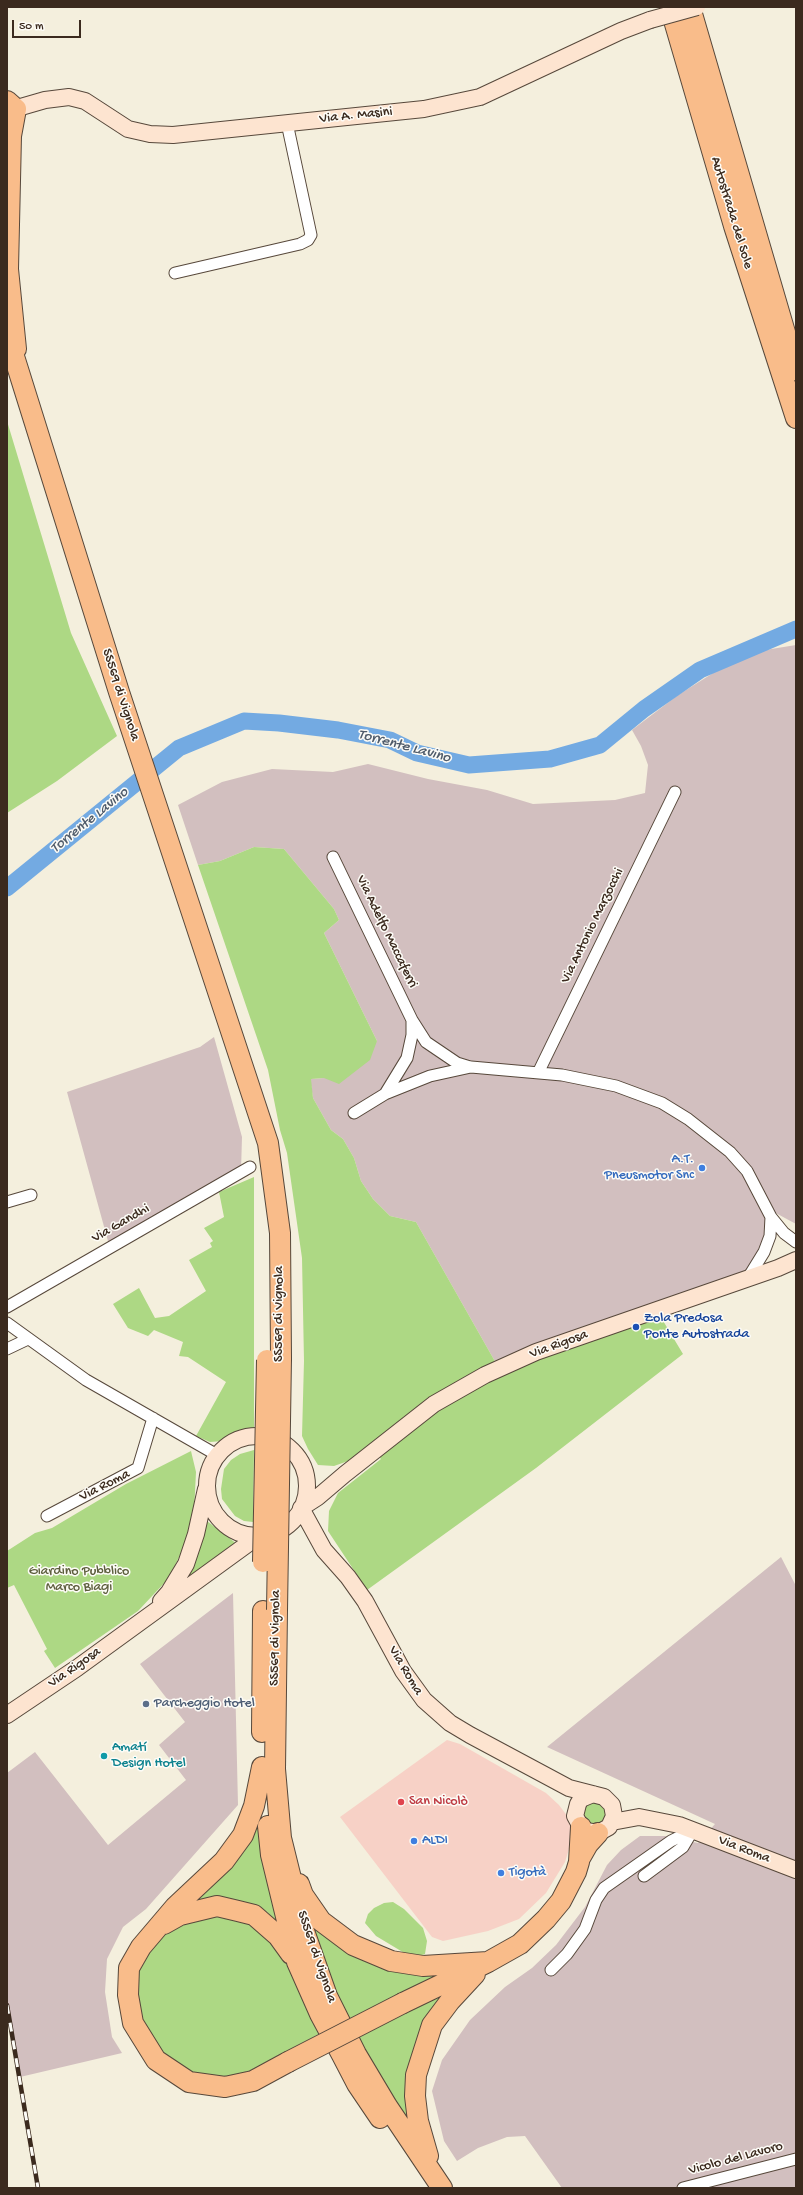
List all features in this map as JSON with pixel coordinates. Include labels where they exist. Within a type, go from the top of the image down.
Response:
[{"type":"highway","name":"Autostrada del Sole","points":[[670,7],[734,226],[796,418]]},
{"type":"highway","name":"Autostrada del Sole","points":[[690,7],[796,370]]},
{"type":"highway","points":[[10,107],[8,269],[19,377]]},
{"type":"highway","name":"SS569 di Vignola","points":[[7,334],[19,377],[119,692],[238,1055],[263,1156],[266,1234],[274,1358],[270,1610],[275,1769],[281,1838],[304,1931],[327,1996],[360,2061],[434,2184]]},
{"type":"highway","points":[[7,349],[19,377]]},
{"type":"highway","name":"SS569 di Vignola","points":[[270,1610],[261,1696],[262,1767],[271,1855],[297,1962],[320,2014],[357,2084],[434,2184]]},
{"type":"highway","points":[[262,1767],[254,1806],[243,1835],[224,1861],[175,1906],[140,1947],[129,1968],[128,1995],[133,2023],[156,2060],[189,2082],[225,2087],[252,2081],[488,1962],[520,1944],[546,1920],[568,1888],[588,1844],[592,1823]]},
{"type":"highway","points":[[281,1838],[303,1895],[321,1921],[353,1945],[391,1961],[423,1966],[488,1962]]},
{"type":"highway","points":[[157,1927],[180,1915],[217,1906],[238,1911],[254,1915],[259,1919],[278,1936],[297,1962]]},
{"type":"highway","points":[[434,2184],[418,2121],[415,2096],[416,2075],[432,2025],[469,1979],[488,1962]]},
{"type":"street","name":"Via A. Masini","points":[[10,107],[69,97],[85,101],[128,129],[150,134],[173,135],[424,109],[480,97],[621,30],[697,7]]},
{"type":"street","points":[[175,273],[300,244],[308,240],[311,235],[287,123]]},
{"type":"street","name":"Via Antonio Marzocchi","points":[[538,1073],[675,792]]},
{"type":"street","name":"Via Adelfo Maccaferri","points":[[333,857],[412,1020],[426,1042],[438,1052],[457,1063],[471,1067]]},
{"type":"street","name":"Via Adelfo Maccaferri","points":[[384,1094],[407,1058],[412,1035],[412,1020]]},
{"type":"street","points":[[354,1113],[384,1094],[430,1076],[471,1067],[562,1075],[616,1086],[662,1103],[688,1119],[730,1152],[747,1171],[772,1216],[784,1233],[796,1242]]},
{"type":"street","name":"Via Gandhi","points":[[7,1307],[250,1167]]},
{"type":"street","points":[[7,1202],[31,1195]]},
{"type":"street","points":[[748,1278],[768,1241],[772,1216]]},
{"type":"street","name":"Via Rigosa","points":[[301,1508],[318,1497],[344,1474],[434,1404],[485,1375],[536,1352],[796,1260]]},
{"type":"street","points":[[7,1324],[86,1380],[218,1456]]},
{"type":"street","points":[[7,1349],[28,1339]]},
{"type":"street","name":"Via Roma","points":[[47,1516],[138,1468],[153,1418]]},
{"type":"street","name":"Via Roma","points":[[282,1529],[293,1520],[301,1508],[306,1494],[305,1474],[298,1458],[292,1450],[275,1440],[265,1437],[255,1436],[237,1440],[218,1456],[210,1469],[207,1484],[210,1501],[220,1519],[239,1532],[260,1535],[282,1529],[297,1531],[308,1536],[324,1550],[348,1577],[365,1601],[403,1671],[424,1700],[462,1731],[559,1782],[592,1794],[604,1796],[612,1804],[639,1817],[667,1822],[693,1830],[796,1870]]},
{"type":"street","name":"Via Rigosa","points":[[305,1474],[322,1479],[344,1474]]},
{"type":"street","name":"Via Rigosa","points":[[142,1621],[169,1592],[186,1564],[196,1534],[207,1484]]},
{"type":"street","name":"Via Roma","points":[[301,1508],[324,1550]]},
{"type":"street","name":"Via Rigosa","points":[[7,1715],[77,1668],[260,1535]]},
{"type":"street","points":[[559,1782],[592,1823]]},
{"type":"street","points":[[592,1794],[581,1799],[592,1823]]},
{"type":"street","points":[[592,1823],[614,1816],[612,1804]]},
{"type":"street","name":"Via Roma","points":[[592,1823],[639,1817]]},
{"type":"street","points":[[551,1970],[567,1954],[585,1929],[596,1900],[604,1888],[671,1840],[693,1830]]},
{"type":"street","points":[[644,1876],[684,1847],[693,1830]]},
{"type":"street","name":"Vicolo del Lavoro","points":[[683,2188],[796,2159]]},
{"type":"shaded area","points":[[796,645],[796,1224],[772,1211],[765,1248],[748,1270],[497,1365],[416,1222],[390,1216],[373,1199],[361,1181],[354,1158],[343,1139],[331,1130],[313,1098],[310,1079],[324,1078],[377,1041],[324,933],[339,920],[334,909],[284,849],[254,847],[220,861],[198,865],[178,805],[222,782],[272,769],[333,772],[368,764],[428,779],[487,790],[533,804],[615,800],[645,793],[648,765],[641,746],[632,730],[678,695],[726,665],[759,651]]},
{"type":"shaded area","points":[[214,1037],[242,1137],[241,1171],[111,1252],[67,1092],[200,1047]]},
{"type":"shaded area","points":[[781,1557],[796,1586],[796,2188],[562,2188],[525,2136],[507,2137],[478,2148],[457,2161],[444,2141],[432,2091],[442,2060],[470,2020],[505,1987],[532,1968],[556,1945],[585,1907],[607,1865],[621,1850],[640,1836],[665,1836],[698,1843],[715,1824],[547,1747]]},
{"type":"shaded area","points":[[233,1593],[238,1805],[146,1909],[123,1927],[107,1959],[105,1992],[112,2037],[122,2053],[20,2077],[7,2009],[7,1773],[35,1752],[108,1845],[186,1780],[159,1745],[185,1722],[140,1664]]},
{"type":"shaded area","points":[[447,1740],[460,1744],[546,1793],[559,1805],[568,1817],[573,1836],[565,1862],[546,1893],[519,1919],[488,1931],[443,1941],[432,1937],[340,1817]]},
{"type":"green space","points":[[7,421],[71,633],[117,736],[57,781],[7,813]]},
{"type":"green space","points":[[254,847],[284,849],[334,909],[339,920],[324,933],[377,1041],[370,1060],[339,1084],[324,1078],[311,1079],[313,1098],[331,1130],[343,1139],[354,1158],[361,1181],[373,1199],[390,1216],[416,1222],[497,1365],[656,1309],[683,1354],[536,1468],[367,1590],[328,1531],[329,1511],[338,1493],[381,1459],[372,1448],[351,1460],[334,1466],[318,1465],[302,1436],[304,1361],[302,1258],[287,1153],[280,1130],[268,1070],[198,865],[220,861]]},
{"type":"green space","points":[[254,1177],[254,1430],[240,1433],[223,1441],[210,1442],[196,1436],[226,1382],[188,1357],[179,1356],[183,1342],[154,1330],[148,1336],[128,1328],[113,1304],[139,1288],[155,1318],[169,1316],[206,1291],[189,1260],[212,1247],[210,1243],[213,1241],[204,1228],[224,1217],[219,1192]]},
{"type":"green space","points":[[254,1450],[253,1522],[244,1521],[235,1516],[222,1499],[221,1489],[224,1469],[231,1460],[240,1454]]},
{"type":"green space","name":"Giardino Pubblico Marco Biagi","points":[[191,1451],[196,1472],[194,1512],[182,1551],[169,1578],[138,1611],[55,1668],[44,1651],[47,1649],[14,1585],[7,1588],[7,1551],[35,1533],[52,1528],[126,1484]]},
{"type":"green space","points":[[207,1521],[237,1544],[184,1581],[205,1523]]},
{"type":"green space","points":[[594,1801],[602,1805],[606,1813],[602,1821],[594,1825],[586,1821],[582,1813],[586,1805]]},
{"type":"green space","points":[[257,1806],[261,1839],[282,1926],[267,1912],[242,1902],[179,1909]]},
{"type":"green space","points":[[393,1902],[404,1909],[423,1928],[427,1941],[425,1954],[416,1957],[406,1954],[376,1936],[365,1923],[368,1914],[374,1908],[384,1903]]},
{"type":"green space","points":[[306,1910],[328,1933],[447,1975],[347,2020],[324,1966]]},
{"type":"green space","points":[[218,1913],[247,1918],[285,1954],[321,2033],[249,2071],[221,2079],[190,2073],[161,2055],[142,2027],[134,1994],[141,1961],[161,1933],[184,1918]]},
{"type":"green space","points":[[451,1987],[440,2002],[415,2134],[356,2039]]},
{"type":"waterway","name":"Torrente Lavino","points":[[7,888],[179,748],[244,721],[279,723],[338,730],[390,740],[417,753],[469,765],[550,759],[600,745],[644,709],[700,670],[796,629]]},
{"type":"railway","points":[[7,2005],[38,2188]]},
{"type":"place","name":"A.T. Pneusmotor Snc","points":[[702,1168]]},
{"type":"place","name":"Zola Predosa Ponte Autostrada","points":[[636,1327]]},
{"type":"place","name":"Parcheggio Hotel","points":[[146,1704]]},
{"type":"place","name":"Amatí Design Hotel","points":[[104,1756]]},
{"type":"place","name":"San Nicolò","points":[[401,1802]]},
{"type":"place","name":"ALDI","points":[[414,1841]]},
{"type":"place","name":"Tigotà","points":[[501,1873]]}]
